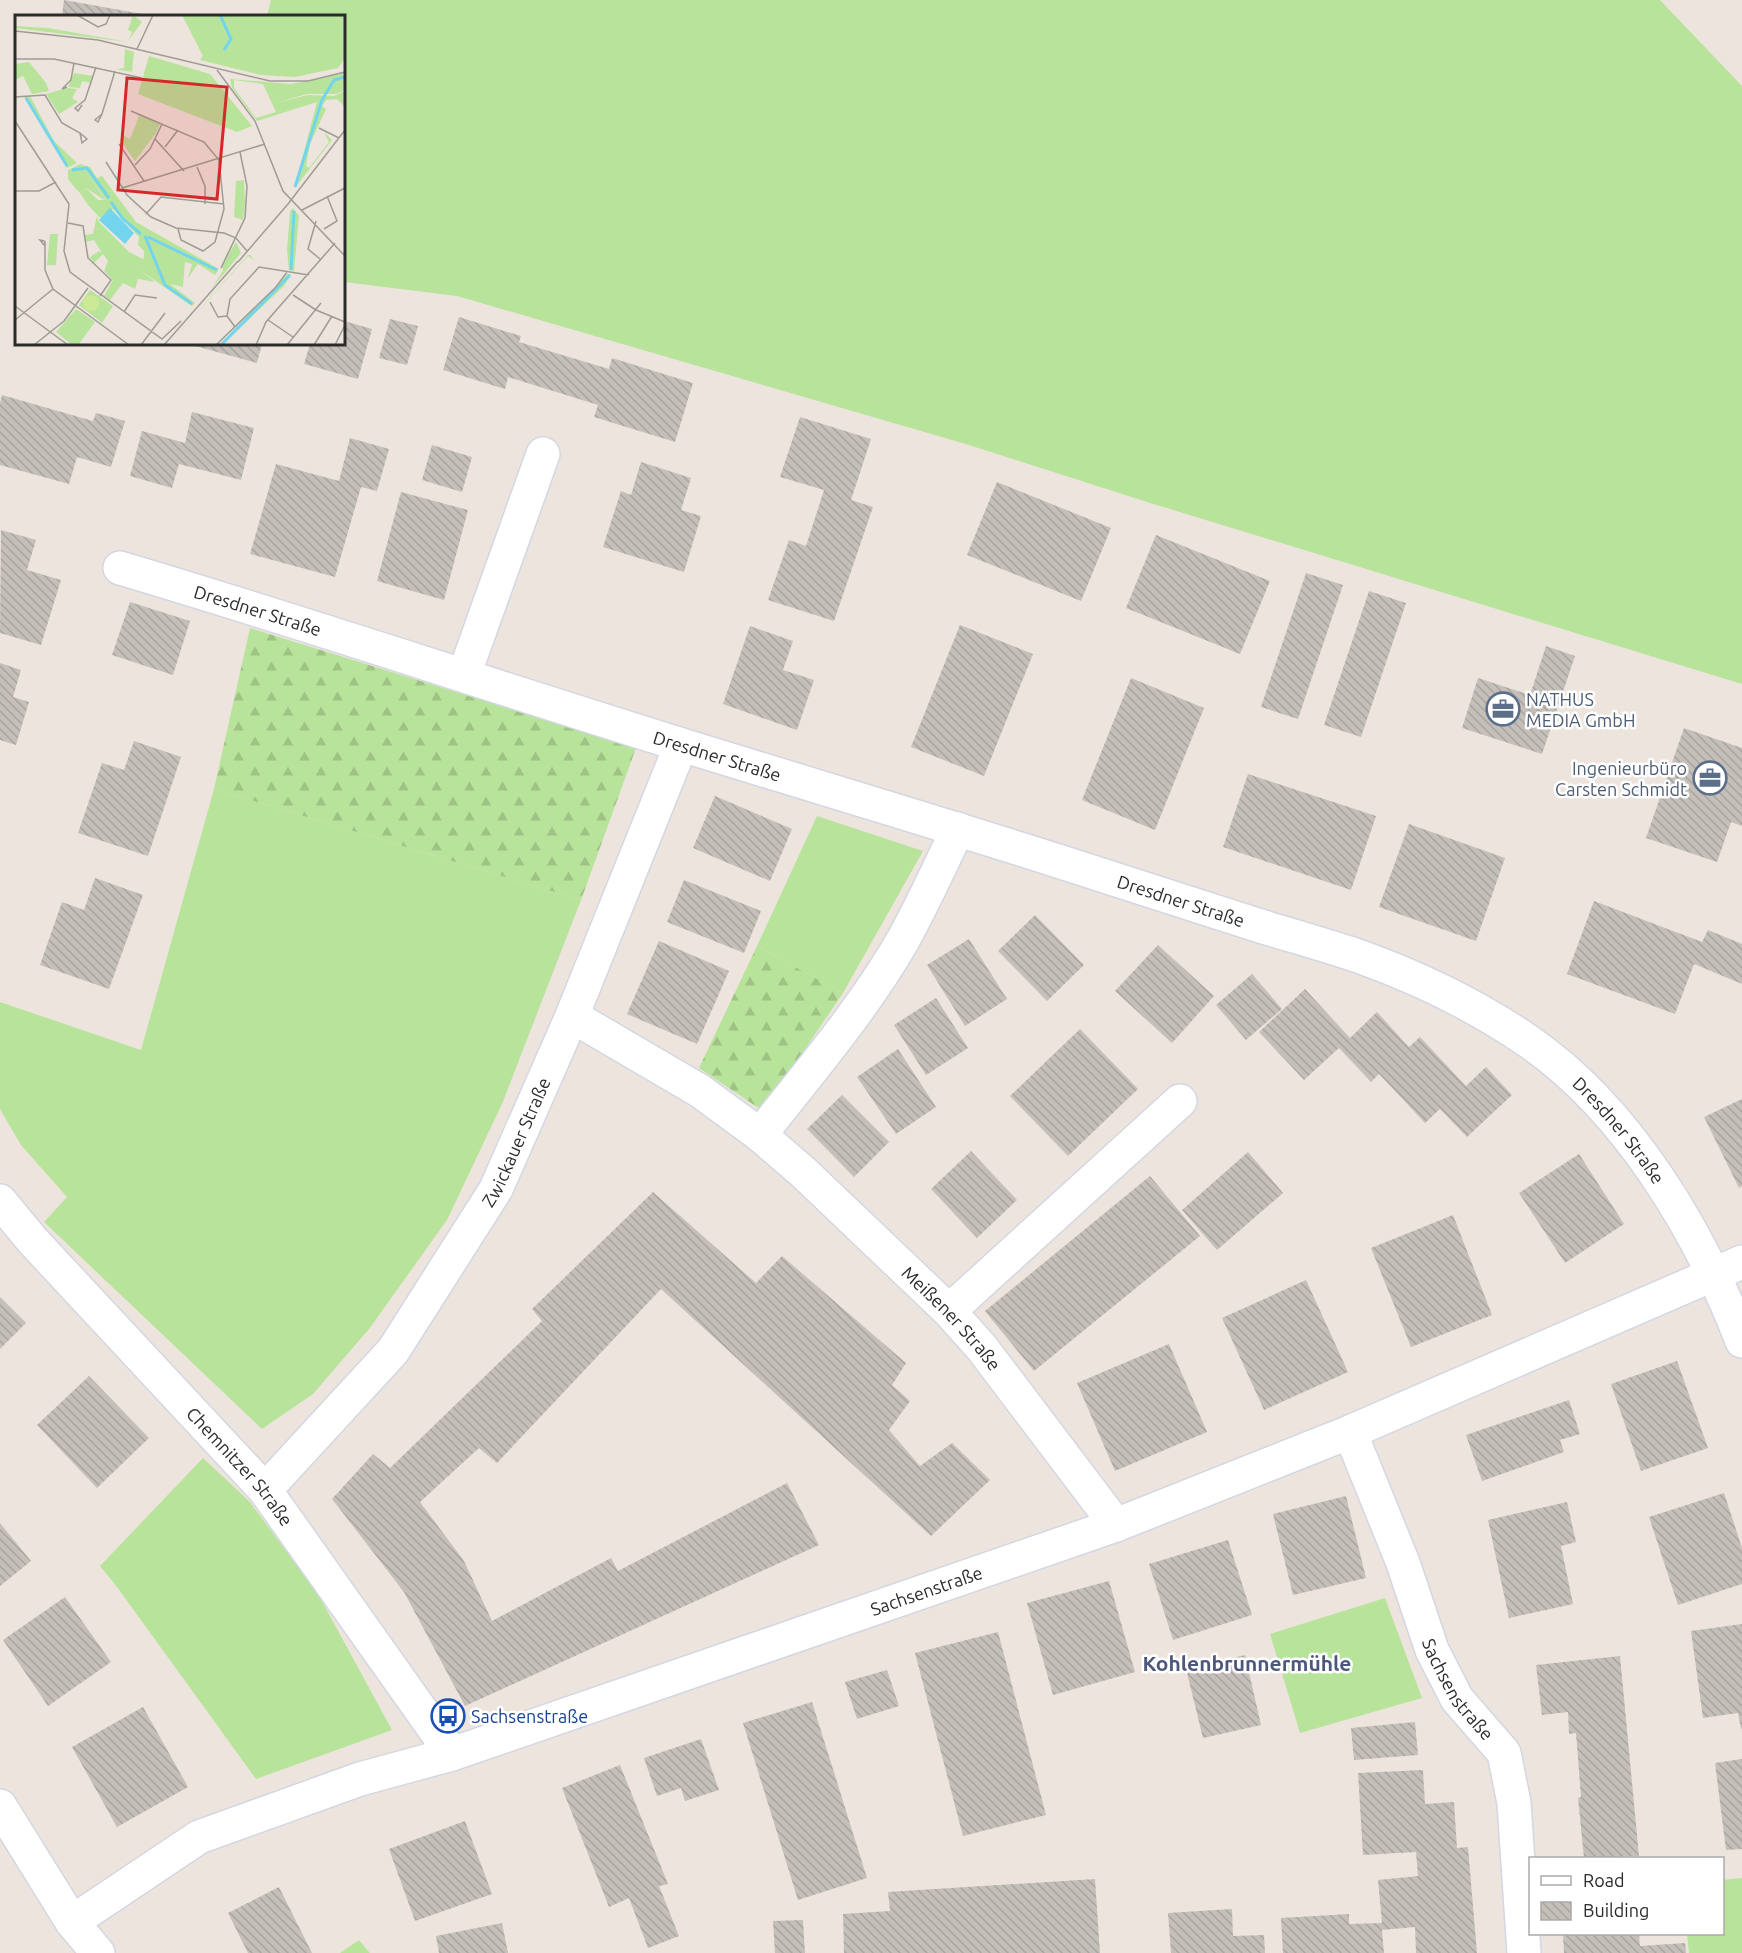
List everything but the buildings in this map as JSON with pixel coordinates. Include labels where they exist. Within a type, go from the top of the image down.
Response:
[{"type":"street","points":[[464,675],[543,454]]},
{"type":"street","name":"Dresdner Straße","points":[[120,568],[681,745],[958,829],[1362,958],[1428,986],[1488,1015],[1532,1043],[1582,1084],[1630,1136],[1674,1204],[1728,1268],[1742,1341]]},
{"type":"street","name":"Zwickauer Straße","points":[[265,1490],[393,1351],[496,1189],[572,1016],[681,745]]},
{"type":"street","points":[[760,1135],[878,979],[903,939],[958,829]]},
{"type":"street","name":"Meißener Straße","points":[[572,1016],[700,1091],[760,1135],[803,1172],[949,1311],[982,1348],[1116,1525]]},
{"type":"street","points":[[949,1311],[1180,1101]]},
{"type":"street","name":"Chemnitzer Straße","points":[[0,1201],[33,1241],[265,1490],[452,1754]]},
{"type":"street","name":"Sachsenstraße","points":[[72,1922],[199,1837],[360,1779],[452,1754],[1116,1525],[1350,1432],[1728,1268]]},
{"type":"street","name":"Sachsenstraße","points":[[1350,1432],[1403,1563],[1432,1650],[1457,1699],[1504,1753],[1514,1803],[1524,1953]]},
{"type":"street","points":[[0,1806],[72,1922],[98,1953]]},
{"type":"green space","points":[[271,0],[1660,0],[1742,86],[1742,684],[1147,502],[969,445],[457,296],[345,282],[345,15],[267,15]]},
{"type":"green space","points":[[250,628],[636,748],[581,900],[214,789]]},
{"type":"green space","points":[[214,789],[581,900],[502,1104],[447,1220],[369,1329],[313,1394],[262,1429],[44,1222],[67,1197],[21,1145],[0,1109],[0,1002],[141,1050]]},
{"type":"green space","points":[[817,816],[923,851],[843,993],[757,946]]},
{"type":"green space","points":[[757,946],[843,993],[763,1111],[699,1068]]},
{"type":"green space","points":[[203,1458],[249,1501],[318,1594],[392,1730],[256,1779],[100,1566]]},
{"type":"green space","points":[[1385,1598],[1422,1698],[1300,1733],[1270,1634]]},
{"type":"green space","points":[[1742,1878],[1742,1953],[1689,1953],[1687,1935],[1724,1935],[1724,1880]]},
{"type":"green space","points":[[359,1940],[370,1953],[340,1953]]},
{"type":"place","name":"NATHUS MEDIA GmbH","points":[[1503,709]]},
{"type":"place","name":"Ingenieurbüro Carsten Schmidt","points":[[1710,778]]},
{"type":"place","name":"Sachsenstraße","points":[[448,1716]]},
{"type":"district","name":"Kohlenbrunnermühle","points":[[1247,1663]]}]
